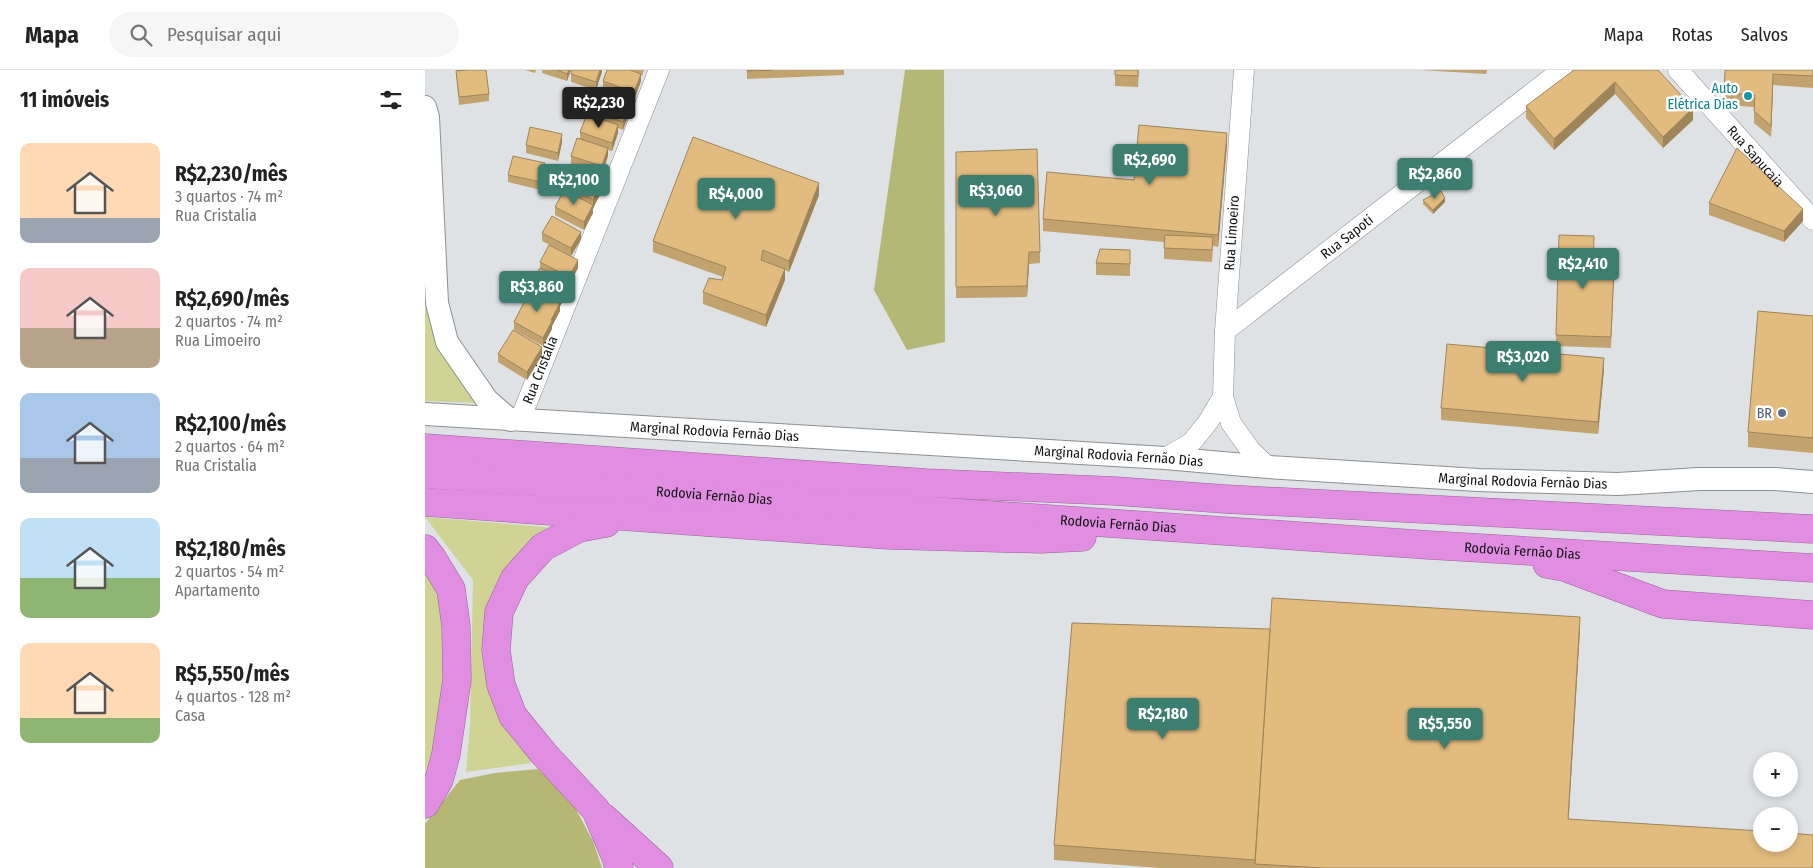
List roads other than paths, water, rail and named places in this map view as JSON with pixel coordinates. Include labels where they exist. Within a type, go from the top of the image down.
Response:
[{"type":"highway","name":"Rodovia Fernão Dias","points":[[425,448],[926,483],[1115,491],[1225,499],[1813,529]]},
{"type":"highway","name":"Rodovia Fernão Dias","points":[[425,474],[926,511],[1429,545],[1813,568]]},
{"type":"highway","points":[[425,502],[889,534],[1040,539],[1225,531]]},
{"type":"highway","points":[[641,517],[579,528],[543,547],[515,578],[499,612],[496,650],[501,685],[513,716],[544,754],[597,810],[659,868]]},
{"type":"highway","points":[[1429,545],[1564,567],[1663,604],[1813,615]]},
{"type":"highway","points":[[425,549],[451,589],[456,626],[457,680],[446,754],[439,780],[425,804]]},
{"type":"highway","points":[[597,810],[619,868]]},
{"type":"main road","points":[[425,106],[428,117],[437,303],[447,342],[487,400],[515,420]]},
{"type":"main road","name":"Marginal Rodovia Fernão Dias","points":[[425,414],[1165,458],[1268,467],[1477,480],[1617,484],[1699,479],[1775,479],[1813,482]]},
{"type":"street","name":"Rua Cristalia","points":[[515,420],[659,70]]},
{"type":"street","name":"Rua Limoeiro","points":[[1244,70],[1225,331],[1223,397],[1231,423],[1251,451],[1268,467]]},
{"type":"street","name":"Rua Sapoti","points":[[1225,331],[1563,70]]},
{"type":"street","name":"Rua Sapucaia","points":[[1678,70],[1813,220]]},
{"type":"street","name":"Rua Limoeiro","points":[[1165,458],[1191,443],[1208,422],[1223,397]]},
{"type":"place","name":"Auto Elétrica Dias","points":[[1748,96]]},
{"type":"place","name":"BR","points":[[1782,413]]}]
